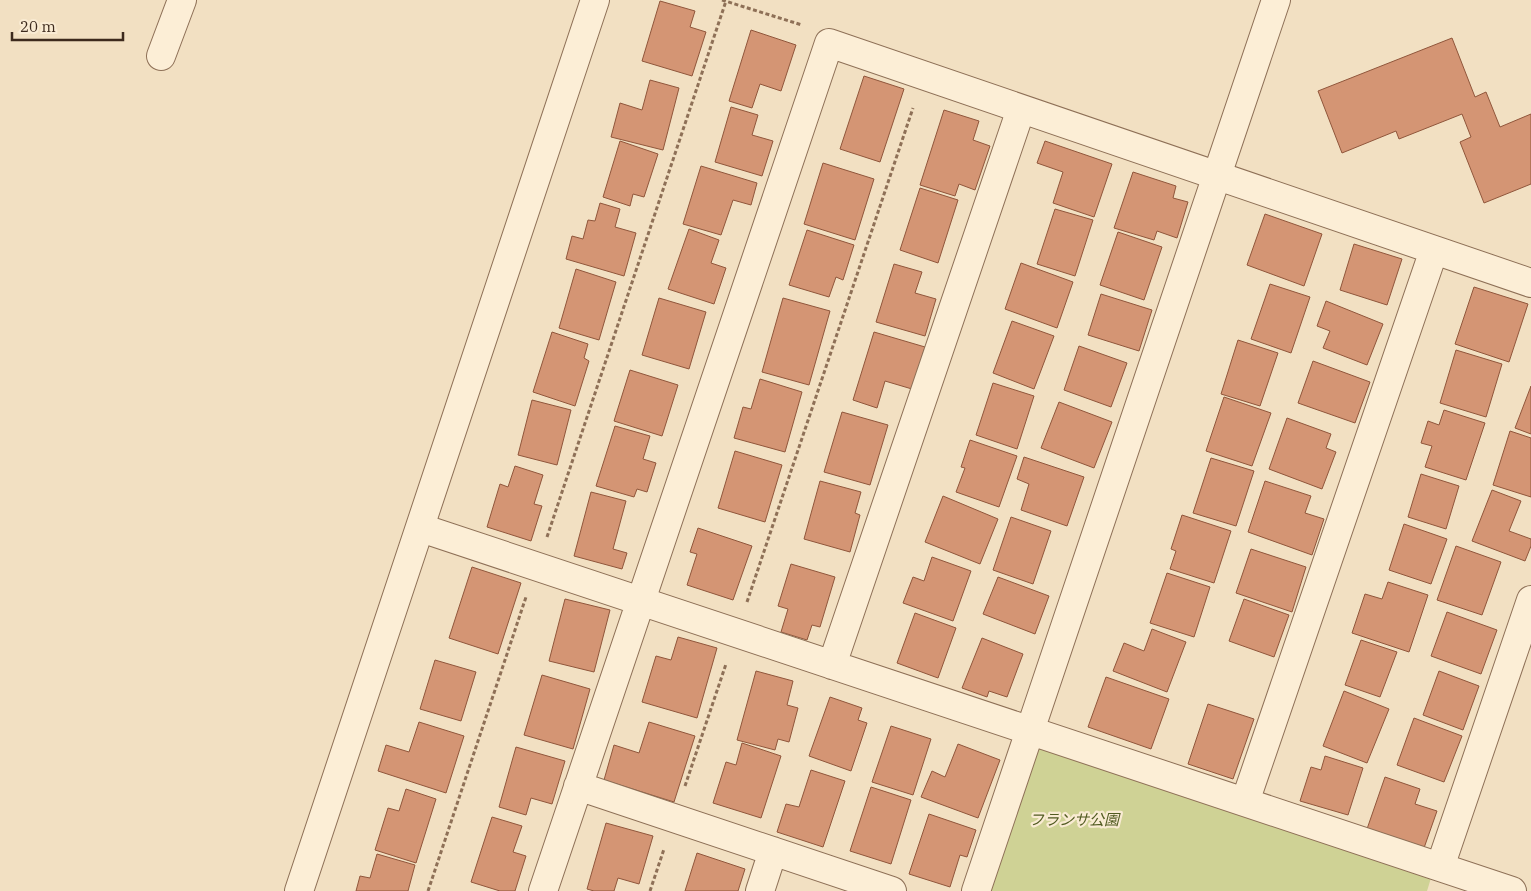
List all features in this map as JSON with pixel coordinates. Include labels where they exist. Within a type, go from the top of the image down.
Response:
[{"type":"street","points":[[161,56],[182,0]]},
{"type":"street","points":[[299,891],[595,0]]},
{"type":"street","points":[[976,891],[1276,0]]},
{"type":"street","points":[[542,891],[829,43],[1531,283]]},
{"type":"street","points":[[832,665],[1021,109]]},
{"type":"street","points":[[1245,802],[1434,250]]},
{"type":"street","points":[[421,528],[1512,891]]},
{"type":"street","points":[[1440,867],[1531,600]]},
{"type":"street","points":[[578,786],[892,891]]},
{"type":"street","points":[[760,891],[773,851]]},
{"type":"path","points":[[722,0],[832,35],[829,43]]},
{"type":"path","points":[[428,891],[726,2]]},
{"type":"path","points":[[650,891],[924,76]]},
{"type":"green space","name":"フランサ公園","points":[[1030,730],[1435,865],[1427,891],[976,891]]},
{"type":"building","points":[[660,1],[695,11],[690,27],[706,32],[692,76],[642,61]]},
{"type":"building","points":[[751,30],[796,45],[781,91],[760,84],[752,108],[729,101]]},
{"type":"building","points":[[1452,38],[1475,97],[1486,92],[1500,127],[1531,114],[1531,184],[1484,203],[1460,142],[1471,137],[1462,114],[1399,139],[1396,131],[1342,153],[1318,91]]},
{"type":"building","points":[[864,76],[904,89],[880,162],[840,149]]},
{"type":"building","points":[[650,80],[679,88],[663,150],[611,137],[620,103],[642,110]]},
{"type":"building","points":[[731,107],[758,115],[752,135],[773,141],[762,176],[715,162]]},
{"type":"building","points":[[944,110],[979,121],[973,140],[990,146],[975,190],[959,184],[955,196],[920,185]]},
{"type":"building","points":[[620,141],[658,154],[644,197],[633,194],[630,206],[603,197]]},
{"type":"building","points":[[1045,141],[1112,164],[1094,217],[1053,203],[1063,172],[1037,163]]},
{"type":"building","points":[[823,163],[874,179],[855,240],[804,224]]},
{"type":"building","points":[[701,166],[757,183],[751,205],[733,200],[721,235],[683,224]]},
{"type":"building","points":[[1133,172],[1176,186],[1173,198],[1188,202],[1177,238],[1157,231],[1154,240],[1114,228]]},
{"type":"building","points":[[920,188],[958,200],[938,263],[900,250]]},
{"type":"building","points":[[600,203],[620,209],[615,227],[636,233],[624,276],[566,259],[572,236],[583,239],[588,220],[595,221]]},
{"type":"building","points":[[1055,209],[1093,220],[1075,276],[1037,264]]},
{"type":"building","points":[[1265,214],[1322,234],[1304,286],[1247,265]]},
{"type":"building","points":[[689,229],[719,240],[711,263],[726,268],[714,304],[668,289]]},
{"type":"building","points":[[807,230],[854,245],[843,280],[836,277],[829,297],[789,285]]},
{"type":"building","points":[[1118,232],[1162,247],[1144,300],[1100,285]]},
{"type":"building","points":[[1354,244],[1402,259],[1387,305],[1340,290]]},
{"type":"building","points":[[1021,263],[1073,282],[1057,328],[1005,309]]},
{"type":"building","points":[[894,264],[922,272],[915,293],[936,299],[925,336],[876,322]]},
{"type":"building","points":[[576,269],[616,282],[599,340],[559,328]]},
{"type":"building","points":[[1270,284],[1310,297],[1291,353],[1251,339]]},
{"type":"building","points":[[1474,287],[1528,304],[1509,362],[1455,344]]},
{"type":"building","points":[[1101,294],[1152,310],[1139,351],[1088,335]]},
{"type":"building","points":[[659,298],[706,312],[689,369],[642,355]]},
{"type":"building","points":[[783,298],[830,311],[809,385],[762,372]]},
{"type":"building","points":[[1326,301],[1383,324],[1367,365],[1323,348],[1330,331],[1317,326]]},
{"type":"building","points":[[1012,321],[1054,336],[1034,389],[993,373]]},
{"type":"building","points":[[552,332],[588,344],[584,358],[589,361],[575,406],[533,392]]},
{"type":"building","points":[[874,332],[925,347],[912,389],[885,381],[877,408],[853,400]]},
{"type":"building","points":[[1238,340],[1278,353],[1260,406],[1221,394]]},
{"type":"building","points":[[1079,346],[1127,363],[1111,407],[1064,390]]},
{"type":"building","points":[[1456,350],[1502,364],[1486,417],[1440,403]]},
{"type":"building","points":[[1313,361],[1370,382],[1355,423],[1298,403]]},
{"type":"building","points":[[630,370],[678,385],[662,436],[614,421]]},
{"type":"building","points":[[760,379],[802,392],[785,452],[734,438],[743,407],[751,409]]},
{"type":"building","points":[[993,383],[1034,396],[1017,449],[976,435]]},
{"type":"building","points":[[1531,386],[1531,434],[1515,428]]},
{"type":"building","points":[[1224,397],[1271,413],[1252,466],[1206,451]]},
{"type":"building","points":[[532,400],[571,410],[557,465],[518,455]]},
{"type":"building","points":[[1059,402],[1112,422],[1094,468],[1041,448]]},
{"type":"building","points":[[1444,410],[1485,423],[1466,480],[1425,467],[1432,446],[1421,443],[1428,421],[1439,425]]},
{"type":"building","points":[[842,412],[888,425],[870,485],[824,472]]},
{"type":"building","points":[[1287,418],[1331,434],[1326,448],[1336,452],[1322,489],[1269,469]]},
{"type":"building","points":[[615,426],[650,436],[643,459],[656,463],[647,492],[637,489],[634,497],[596,486]]},
{"type":"building","points":[[1510,431],[1531,438],[1531,497],[1493,485]]},
{"type":"building","points":[[970,440],[1017,456],[999,507],[956,492],[965,468],[961,467]]},
{"type":"building","points":[[735,451],[782,465],[765,522],[718,508]]},
{"type":"building","points":[[1024,457],[1084,477],[1067,526],[1021,510],[1029,484],[1017,479]]},
{"type":"building","points":[[1211,458],[1254,471],[1236,526],[1193,513]]},
{"type":"building","points":[[515,466],[543,475],[534,504],[542,506],[531,541],[487,527],[500,484],[508,487]]},
{"type":"building","points":[[1421,474],[1459,486],[1446,529],[1408,517]]},
{"type":"building","points":[[820,481],[861,492],[855,513],[860,515],[850,552],[804,539]]},
{"type":"building","points":[[1265,481],[1311,496],[1305,513],[1324,519],[1312,555],[1248,532]]},
{"type":"building","points":[[1492,490],[1521,501],[1509,531],[1531,539],[1531,546],[1525,561],[1472,541]]},
{"type":"building","points":[[591,492],[626,501],[613,549],[627,553],[622,569],[574,556]]},
{"type":"building","points":[[943,496],[998,519],[980,564],[925,542]]},
{"type":"building","points":[[1182,515],[1231,531],[1214,583],[1170,569],[1176,551],[1171,549]]},
{"type":"building","points":[[1011,517],[1051,531],[1033,584],[993,570]]},
{"type":"building","points":[[1404,524],[1447,539],[1431,584],[1389,570]]},
{"type":"building","points":[[698,528],[752,546],[733,600],[687,585],[697,554],[690,552]]},
{"type":"building","points":[[1456,546],[1501,562],[1482,615],[1437,600]]},
{"type":"building","points":[[1251,549],[1306,567],[1292,612],[1236,593]]},
{"type":"building","points":[[932,557],[971,571],[953,621],[903,603],[913,577],[924,581]]},
{"type":"building","points":[[791,564],[835,577],[820,627],[812,625],[807,640],[781,632],[788,609],[778,606]]},
{"type":"building","points":[[472,567],[521,583],[498,654],[449,638]]},
{"type":"building","points":[[1167,573],[1210,587],[1194,637],[1150,623]]},
{"type":"building","points":[[998,577],[1049,596],[1035,634],[983,614]]},
{"type":"building","points":[[1388,582],[1428,595],[1409,652],[1352,633],[1365,594],[1382,599]]},
{"type":"building","points":[[565,599],[610,610],[594,672],[549,661]]},
{"type":"building","points":[[1244,599],[1289,615],[1274,657],[1229,641]]},
{"type":"building","points":[[1447,612],[1497,630],[1481,674],[1431,656]]},
{"type":"building","points":[[915,613],[956,628],[938,678],[897,663]]},
{"type":"building","points":[[1152,629],[1186,642],[1167,692],[1113,671],[1124,643],[1144,651]]},
{"type":"building","points":[[678,637],[717,648],[697,718],[642,702],[656,656],[671,660]]},
{"type":"building","points":[[982,638],[1023,654],[1007,697],[989,691],[987,697],[962,688]]},
{"type":"building","points":[[1361,640],[1397,652],[1380,697],[1345,685]]},
{"type":"building","points":[[435,660],[476,672],[461,721],[420,709]]},
{"type":"building","points":[[756,671],[793,681],[787,705],[798,708],[789,742],[778,739],[775,750],[737,740]]},
{"type":"building","points":[[1439,671],[1479,686],[1463,730],[1423,715]]},
{"type":"building","points":[[542,675],[590,689],[573,749],[524,735]]},
{"type":"building","points":[[1106,677],[1169,699],[1151,749],[1088,727]]},
{"type":"building","points":[[1344,691],[1389,709],[1367,763],[1323,746]]},
{"type":"building","points":[[830,697],[862,708],[858,720],[867,723],[851,771],[809,756]]},
{"type":"building","points":[[1208,704],[1254,719],[1233,779],[1188,764]]},
{"type":"building","points":[[1414,718],[1462,736],[1444,782],[1397,765]]},
{"type":"building","points":[[419,722],[464,736],[446,793],[378,771],[386,745],[409,752]]},
{"type":"building","points":[[649,722],[695,736],[674,802],[604,780],[614,745],[639,753]]},
{"type":"building","points":[[891,726],[931,739],[913,795],[872,782]]},
{"type":"building","points":[[742,743],[781,756],[761,818],[713,803],[726,762],[736,765]]},
{"type":"building","points":[[958,744],[1000,760],[978,818],[921,797],[932,771],[945,777]]},
{"type":"building","points":[[516,747],[565,761],[552,804],[531,798],[526,815],[499,807]]},
{"type":"building","points":[[1325,756],[1363,768],[1348,815],[1300,801],[1311,767],[1321,770]]},
{"type":"building","points":[[811,770],[845,781],[823,847],[777,832],[786,804],[799,807]]},
{"type":"building","points":[[1385,777],[1420,789],[1415,804],[1437,811],[1424,848],[1367,829]]},
{"type":"building","points":[[871,787],[911,800],[891,864],[850,851]]},
{"type":"building","points":[[406,789],[436,799],[416,863],[375,850],[388,808],[399,811]]},
{"type":"building","points":[[929,814],[976,830],[967,857],[960,855],[950,887],[909,874]]},
{"type":"building","points":[[492,817],[522,826],[513,852],[526,856],[515,891],[500,891],[471,882]]},
{"type":"building","points":[[606,823],[653,836],[639,884],[618,878],[614,891],[587,889]]},
{"type":"building","points":[[697,853],[745,869],[738,891],[685,891]]},
{"type":"building","points":[[377,854],[415,865],[408,891],[356,891],[360,876],[370,878]]}]
